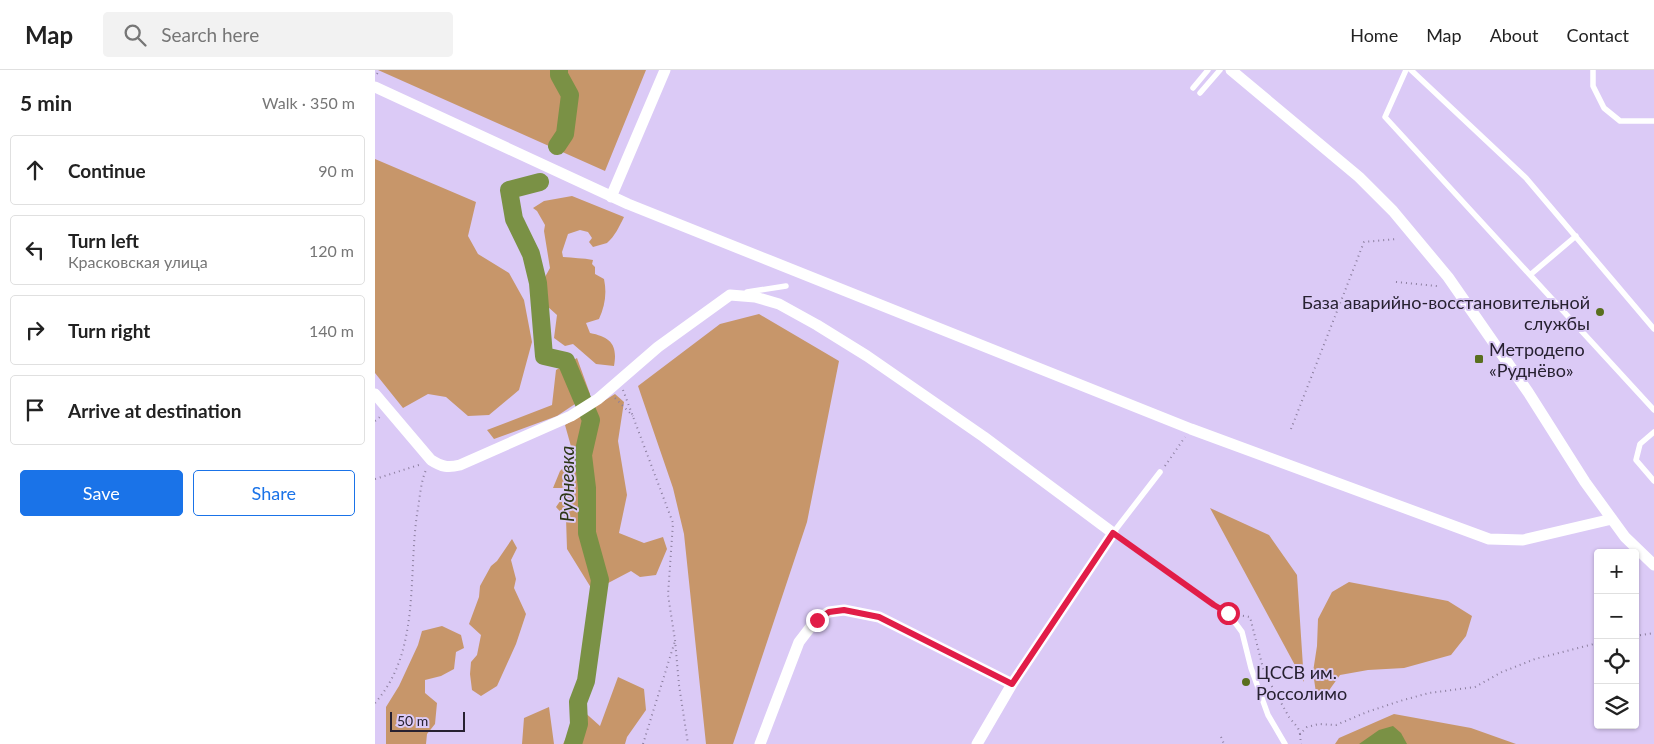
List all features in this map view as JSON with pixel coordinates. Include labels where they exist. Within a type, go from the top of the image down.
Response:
[{"type":"street","points":[[611,197],[665,70]]},
{"type":"street","points":[[1231,70],[1359,176],[1393,212],[1448,277],[1528,392],[1585,482],[1625,537],[1654,565]]},
{"type":"street","points":[[375,87],[611,197],[734,247],[1191,429],[1489,539],[1523,540],[1612,519]]},
{"type":"street","points":[[375,394],[431,460],[439,466],[448,468],[461,465],[571,416],[598,399],[620,382],[658,347],[730,296],[755,297],[779,304],[817,325],[867,356],[984,437],[1113,533],[1012,684],[977,744]]},
{"type":"street","points":[[760,744],[799,642],[817,620],[829,612],[844,610],[879,617],[1012,684]]},
{"type":"lane","points":[[1193,88],[1208,70]]},
{"type":"lane","points":[[1200,93],[1219,70]]},
{"type":"lane","points":[[1406,70],[1385,117],[1654,410]]},
{"type":"lane","points":[[1411,70],[1526,178],[1654,329]]},
{"type":"lane","points":[[1593,70],[1593,86],[1604,108],[1620,121],[1654,121]]},
{"type":"lane","points":[[1531,275],[1576,236]]},
{"type":"lane","points":[[730,296],[785,286]]},
{"type":"lane","points":[[1654,432],[1640,444],[1636,460],[1654,481]]},
{"type":"lane","points":[[1160,472],[1113,533],[1228,613],[1242,632],[1251,668],[1268,715],[1285,744]]},
{"type":"path","points":[[377,74],[380,70]]},
{"type":"path","points":[[1291,429],[1364,242],[1396,239]]},
{"type":"path","points":[[1396,282],[1437,286]]},
{"type":"path","points":[[620,382],[673,523],[668,595],[688,744]]},
{"type":"path","points":[[608,391],[633,416]]},
{"type":"path","points":[[1160,472],[1186,436]]},
{"type":"path","points":[[375,479],[431,460]]},
{"type":"path","points":[[375,703],[386,688],[398,665],[406,633],[412,599],[414,532],[425,473],[431,460]]},
{"type":"path","points":[[1228,613],[1250,617],[1264,672],[1289,718],[1298,728],[1301,744]]},
{"type":"path","points":[[1639,635],[1654,633]]},
{"type":"path","points":[[643,744],[675,640]]},
{"type":"path","points":[[1300,734],[1307,727],[1319,724],[1336,725],[1367,712],[1429,693],[1475,687],[1501,672],[1535,659],[1594,644]]},
{"type":"path","points":[[1221,736],[1224,744]]},
{"type":"shaded area","points":[[378,70],[646,70],[605,171]]},
{"type":"shaded area","points":[[375,159],[476,202],[468,236],[478,254],[509,273],[524,300],[532,342],[519,390],[489,415],[468,416],[446,397],[428,394],[403,408],[375,373]]},
{"type":"shaded area","points":[[572,196],[624,217],[615,234],[607,243],[593,247],[589,242],[592,238],[588,232],[580,230],[568,234],[562,252],[563,257],[593,260],[592,264],[595,267],[595,274],[604,279],[604,304],[599,319],[586,323],[590,333],[603,337],[611,343],[615,352],[614,366],[596,364],[573,344],[565,346],[554,338],[557,315],[547,306],[545,277],[550,268],[544,231],[545,225],[537,211],[533,208],[544,201]]},
{"type":"shaded area","points":[[759,314],[839,361],[807,522],[733,744],[706,744],[684,534],[673,488],[638,386],[720,324]]},
{"type":"shaded area","points":[[577,358],[590,394],[557,416],[494,439],[487,430],[552,405],[556,370]]},
{"type":"shaded area","points":[[615,394],[624,402],[618,441],[627,495],[619,533],[644,543],[663,537],[667,549],[656,575],[640,577],[631,571],[593,591],[567,549],[566,518],[556,507],[569,488],[553,488],[560,471],[574,457],[565,425]]},
{"type":"shaded area","points":[[1210,508],[1269,535],[1297,575],[1304,682]]},
{"type":"shaded area","points":[[512,539],[517,548],[511,560],[516,579],[514,588],[526,614],[516,644],[497,686],[481,696],[472,690],[470,674],[471,662],[477,655],[481,635],[469,624],[479,597],[480,586],[491,566],[497,561]]},
{"type":"shaded area","points":[[1349,582],[1448,601],[1472,616],[1466,636],[1451,655],[1404,668],[1368,670],[1340,675],[1325,696],[1316,693],[1313,672],[1317,646],[1318,619],[1332,592]]},
{"type":"shaded area","points":[[442,626],[461,635],[464,648],[456,652],[454,669],[441,676],[425,680],[425,693],[437,703],[435,724],[427,734],[426,744],[386,744],[386,707],[399,686],[418,645],[422,631]]},
{"type":"shaded area","points":[[618,677],[644,689],[646,710],[627,737],[625,744],[563,744],[581,709],[600,726]]},
{"type":"shaded area","points":[[549,707],[554,744],[522,744],[524,718]]},
{"type":"shaded area","points":[[1394,714],[1471,728],[1516,744],[1335,744],[1339,738]]},
{"type":"shaded area","points":[[1393,726],[1401,733],[1407,744],[1359,744],[1379,730]]},
{"type":"waterway","name":"Рудневка","points":[[557,146],[565,134],[570,95],[559,75],[559,70]]},
{"type":"waterway","name":"Рудневка","points":[[540,182],[509,190],[514,219],[531,254],[538,283],[544,356],[566,361],[591,420],[583,455],[587,488],[587,533],[600,580],[586,681],[578,702],[579,724],[573,744]]},
{"type":"place","name":"База аварийно-восстановительной службы","points":[[1600,312]]},
{"type":"place","name":"Метродепо «Руднёво»","points":[[1479,359]]},
{"type":"place","name":"ЦССВ им. Россолимо","points":[[1246,682]]},
{"type":"route","points":[[817,620],[829,612],[844,610],[879,617],[1012,684],[1113,533],[1228,613]]}]
